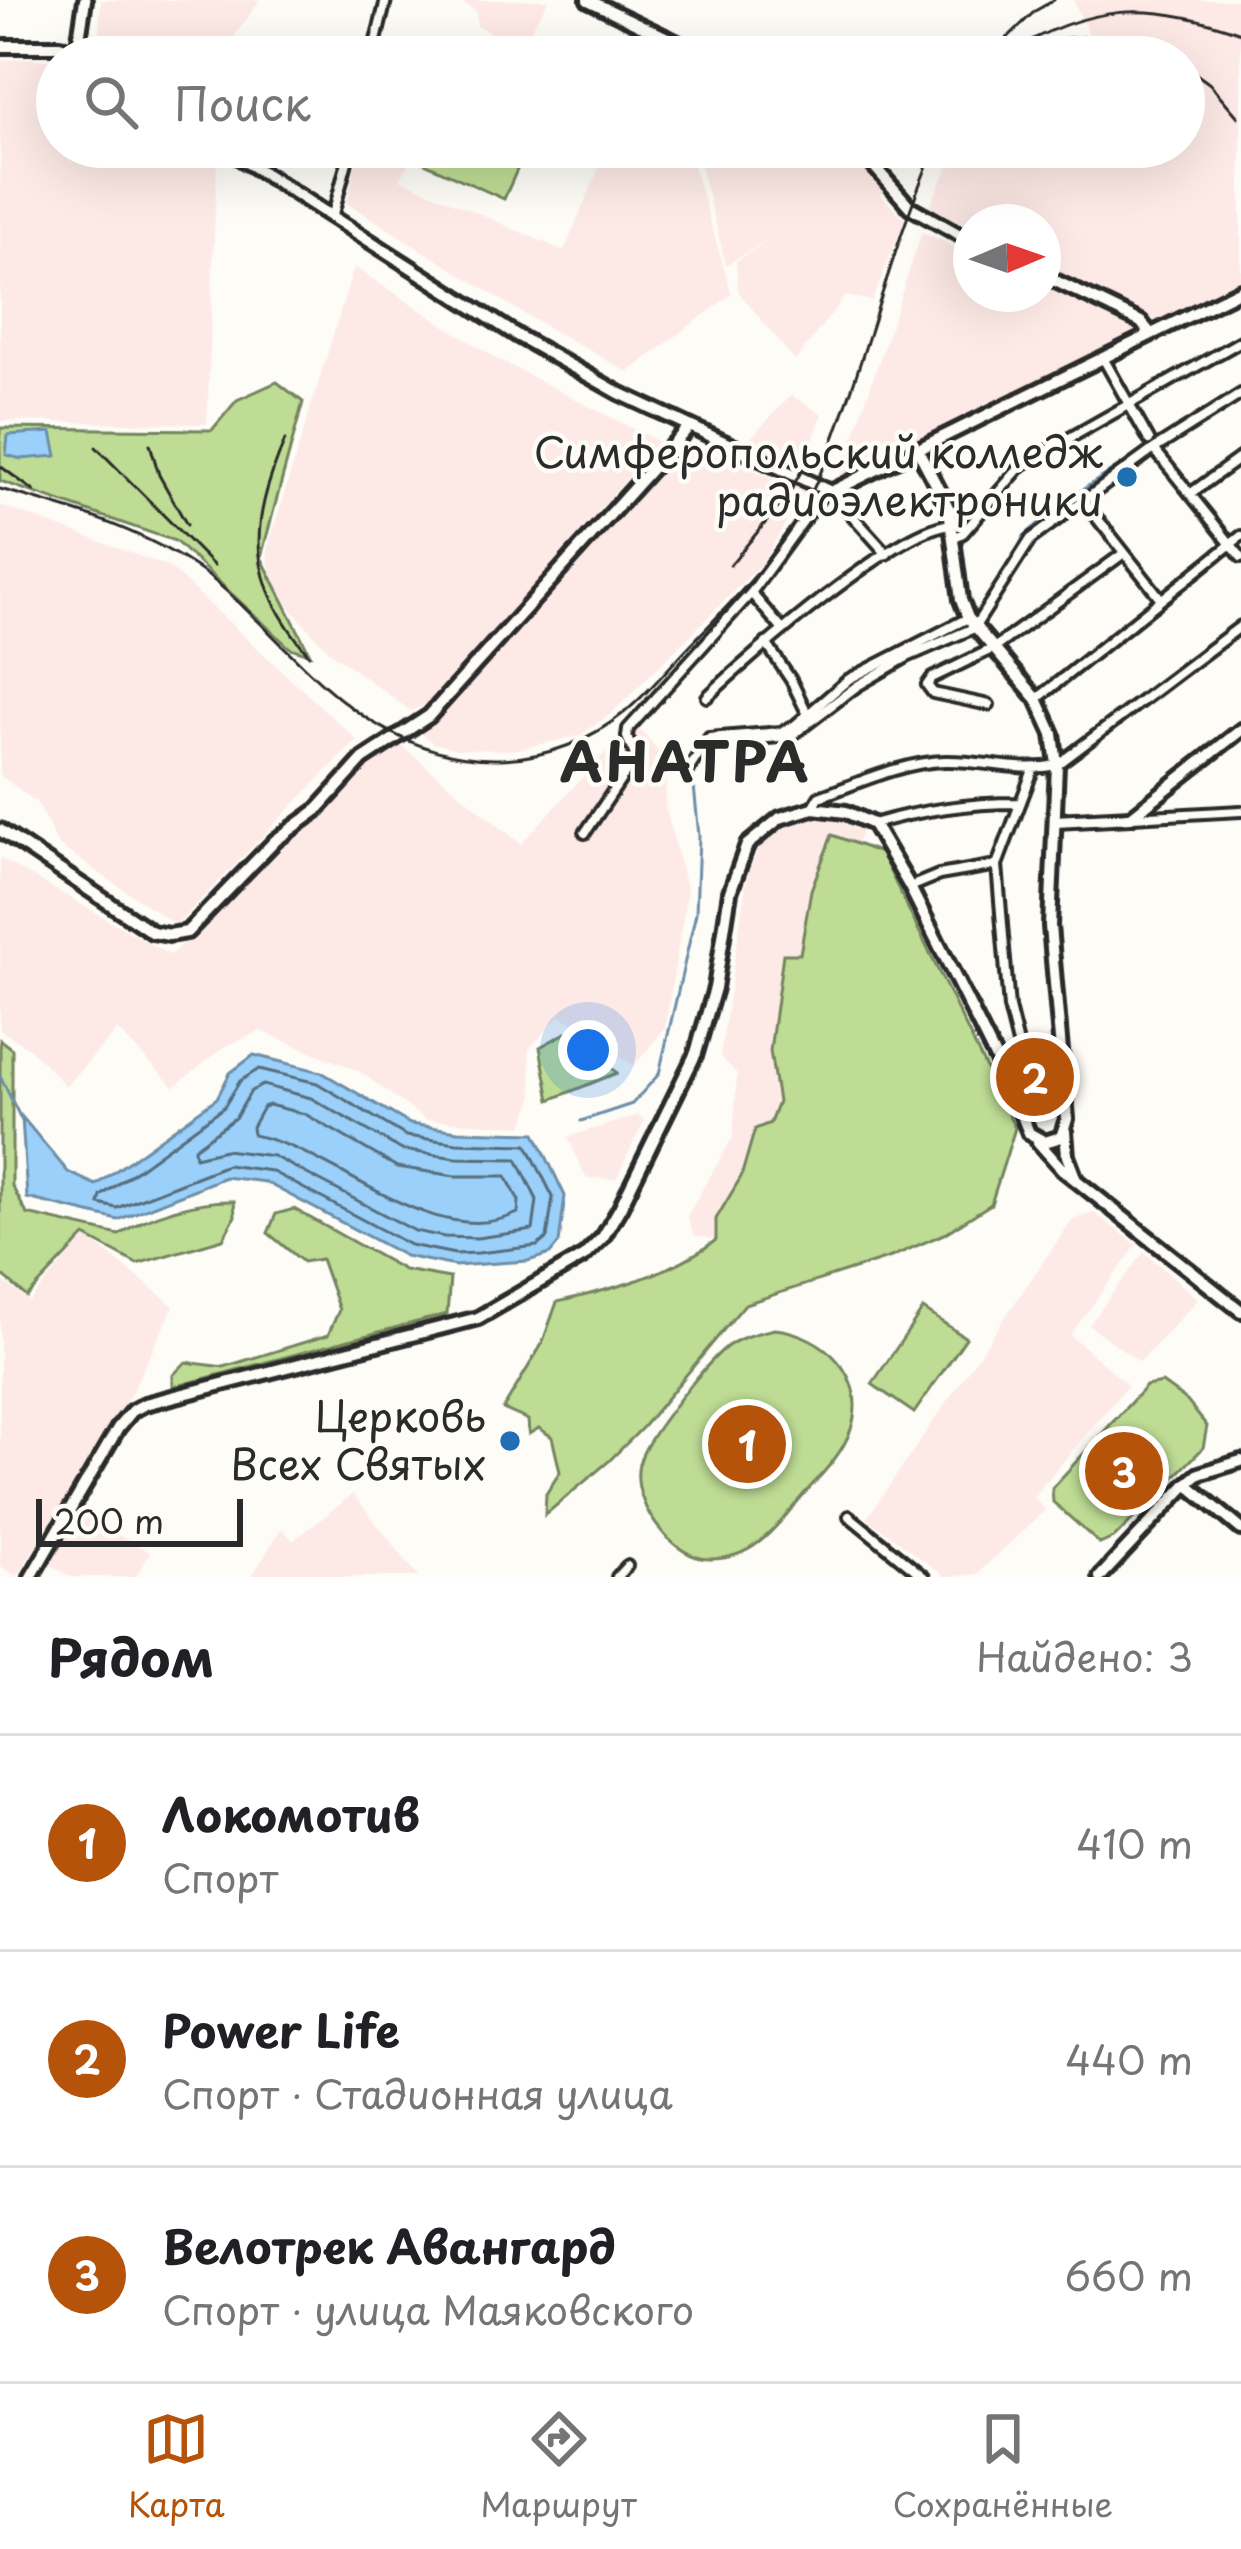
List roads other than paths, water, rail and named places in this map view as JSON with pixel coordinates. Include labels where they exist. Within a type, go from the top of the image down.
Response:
[{"type":"main road","points":[[83,36],[85,0]]},
{"type":"main road","points":[[589,0],[663,36]]},
{"type":"main road","points":[[0,46],[36,43]]},
{"type":"main road","points":[[256,168],[518,336],[688,428],[831,492],[1241,290]]},
{"type":"main road","points":[[876,168],[910,207],[953,231]]},
{"type":"main road","points":[[1061,284],[1141,322],[1150,333]]},
{"type":"main road","points":[[0,830],[152,932],[187,932],[363,759],[429,716],[688,428]]},
{"type":"main road","points":[[918,449],[954,531],[961,600],[971,623],[1037,699],[1049,722],[1057,766],[1051,926],[1067,1156],[1077,1179]]},
{"type":"main road","points":[[1055,821],[1131,818],[1241,730]]},
{"type":"main road","points":[[31,1577],[132,1411],[478,1318],[584,1256],[603,1237],[620,1208],[696,1053],[715,988],[740,856],[753,838],[780,818],[812,808],[846,812],[873,824],[910,887],[1036,1139],[1077,1179],[1241,1311]]},
{"type":"main road","points":[[1025,1122],[1030,1108],[1063,1085]]},
{"type":"main road","points":[[1013,1094],[1057,1103],[1065,1113]]},
{"type":"main road","points":[[1036,1139],[1051,1142],[1065,1131]]},
{"type":"main road","points":[[1100,1577],[1199,1474],[1241,1460]]},
{"type":"main road","points":[[1187,1484],[1241,1528]]},
{"type":"street","points":[[377,36],[386,0]]},
{"type":"street","points":[[332,218],[345,168]]},
{"type":"street","points":[[707,697],[782,629],[886,554],[936,526],[963,533],[1022,465],[1241,341]]},
{"type":"street","points":[[1103,358],[1151,444],[1241,556]]},
{"type":"street","points":[[725,742],[791,736],[856,686],[971,623],[1030,539],[1151,444],[1241,394]]},
{"type":"street","points":[[1190,494],[1241,457]]},
{"type":"street","points":[[585,832],[636,757],[628,730],[751,592],[822,496],[831,492],[886,554]]},
{"type":"street","points":[[1082,499],[1161,599]]},
{"type":"street","points":[[1037,699],[1241,536]]},
{"type":"street","points":[[989,705],[933,693],[927,685],[932,678],[994,649],[1124,553]]},
{"type":"street","points":[[751,592],[782,629]]},
{"type":"street","points":[[687,772],[709,738],[781,732],[867,668],[971,623]]},
{"type":"street","points":[[812,808],[819,796],[879,774],[944,761],[1034,770],[1057,766],[1241,626]]},
{"type":"street","points":[[766,643],[808,715]]},
{"type":"street","points":[[1026,1076],[1009,1008],[1000,939],[998,865],[1034,770]]},
{"type":"street","points":[[873,824],[980,803],[1018,803]]},
{"type":"street","points":[[1131,818],[1241,811]]},
{"type":"street","points":[[910,887],[938,875],[998,865]]},
{"type":"street","points":[[849,1516],[924,1577]]},
{"type":"street","points":[[616,1577],[627,1567]]},
{"type":"water","points":[[52,432],[57,456],[21,459],[6,455],[8,435]]},
{"type":"water","points":[[254,1055],[321,1072],[410,1124],[535,1133],[565,1196],[559,1243],[550,1254],[528,1261],[455,1266],[405,1256],[265,1182],[225,1177],[118,1220],[27,1198],[22,1117],[68,1172],[96,1185],[217,1098],[230,1073]]},
{"type":"waterway","points":[[1009,568],[1024,536],[1071,497],[1241,388]]},
{"type":"waterway","points":[[937,638],[966,624]]},
{"type":"waterway","points":[[834,699],[880,667]]},
{"type":"waterway","points":[[581,1121],[632,1104],[659,1074],[696,913],[696,767]]},
{"type":"waterway","points":[[0,1076],[23,1123]]},
{"type":"railway","points":[[1009,36],[1054,0]]},
{"type":"railway","points":[[1038,36],[1120,12],[1177,15],[1241,33]]},
{"type":"railway","points":[[1205,80],[1238,117]]},
{"type":"railway","points":[[0,489],[141,536],[192,565],[356,711],[410,741],[473,758],[505,759],[567,746],[597,731],[644,695],[751,580],[800,514],[835,436],[926,168]]},
{"type":"railway","points":[[285,440],[264,500],[260,552],[273,602],[309,655]]},
{"type":"railway","points":[[150,444],[159,475],[187,525]]},
{"type":"railway","points":[[96,447],[214,566]]},
{"type":"railway","points":[[730,565],[787,497],[808,459]]},
{"type":"railway","points":[[0,466],[34,491]]},
{"type":"place","name":"Симферопольский колледж радиоэлектроники","points":[[1127,477]]},
{"type":"place","name":"Power Life","points":[[1035,1077]]},
{"type":"place","name":"Церковь Всех Святых","points":[[510,1441]]},
{"type":"place","name":"Локомотив","points":[[747,1444]]},
{"type":"place","name":"Велотрек Авангард","points":[[1124,1471]]},
{"type":"district","name":"АНАТРА","points":[[686,763]]}]
